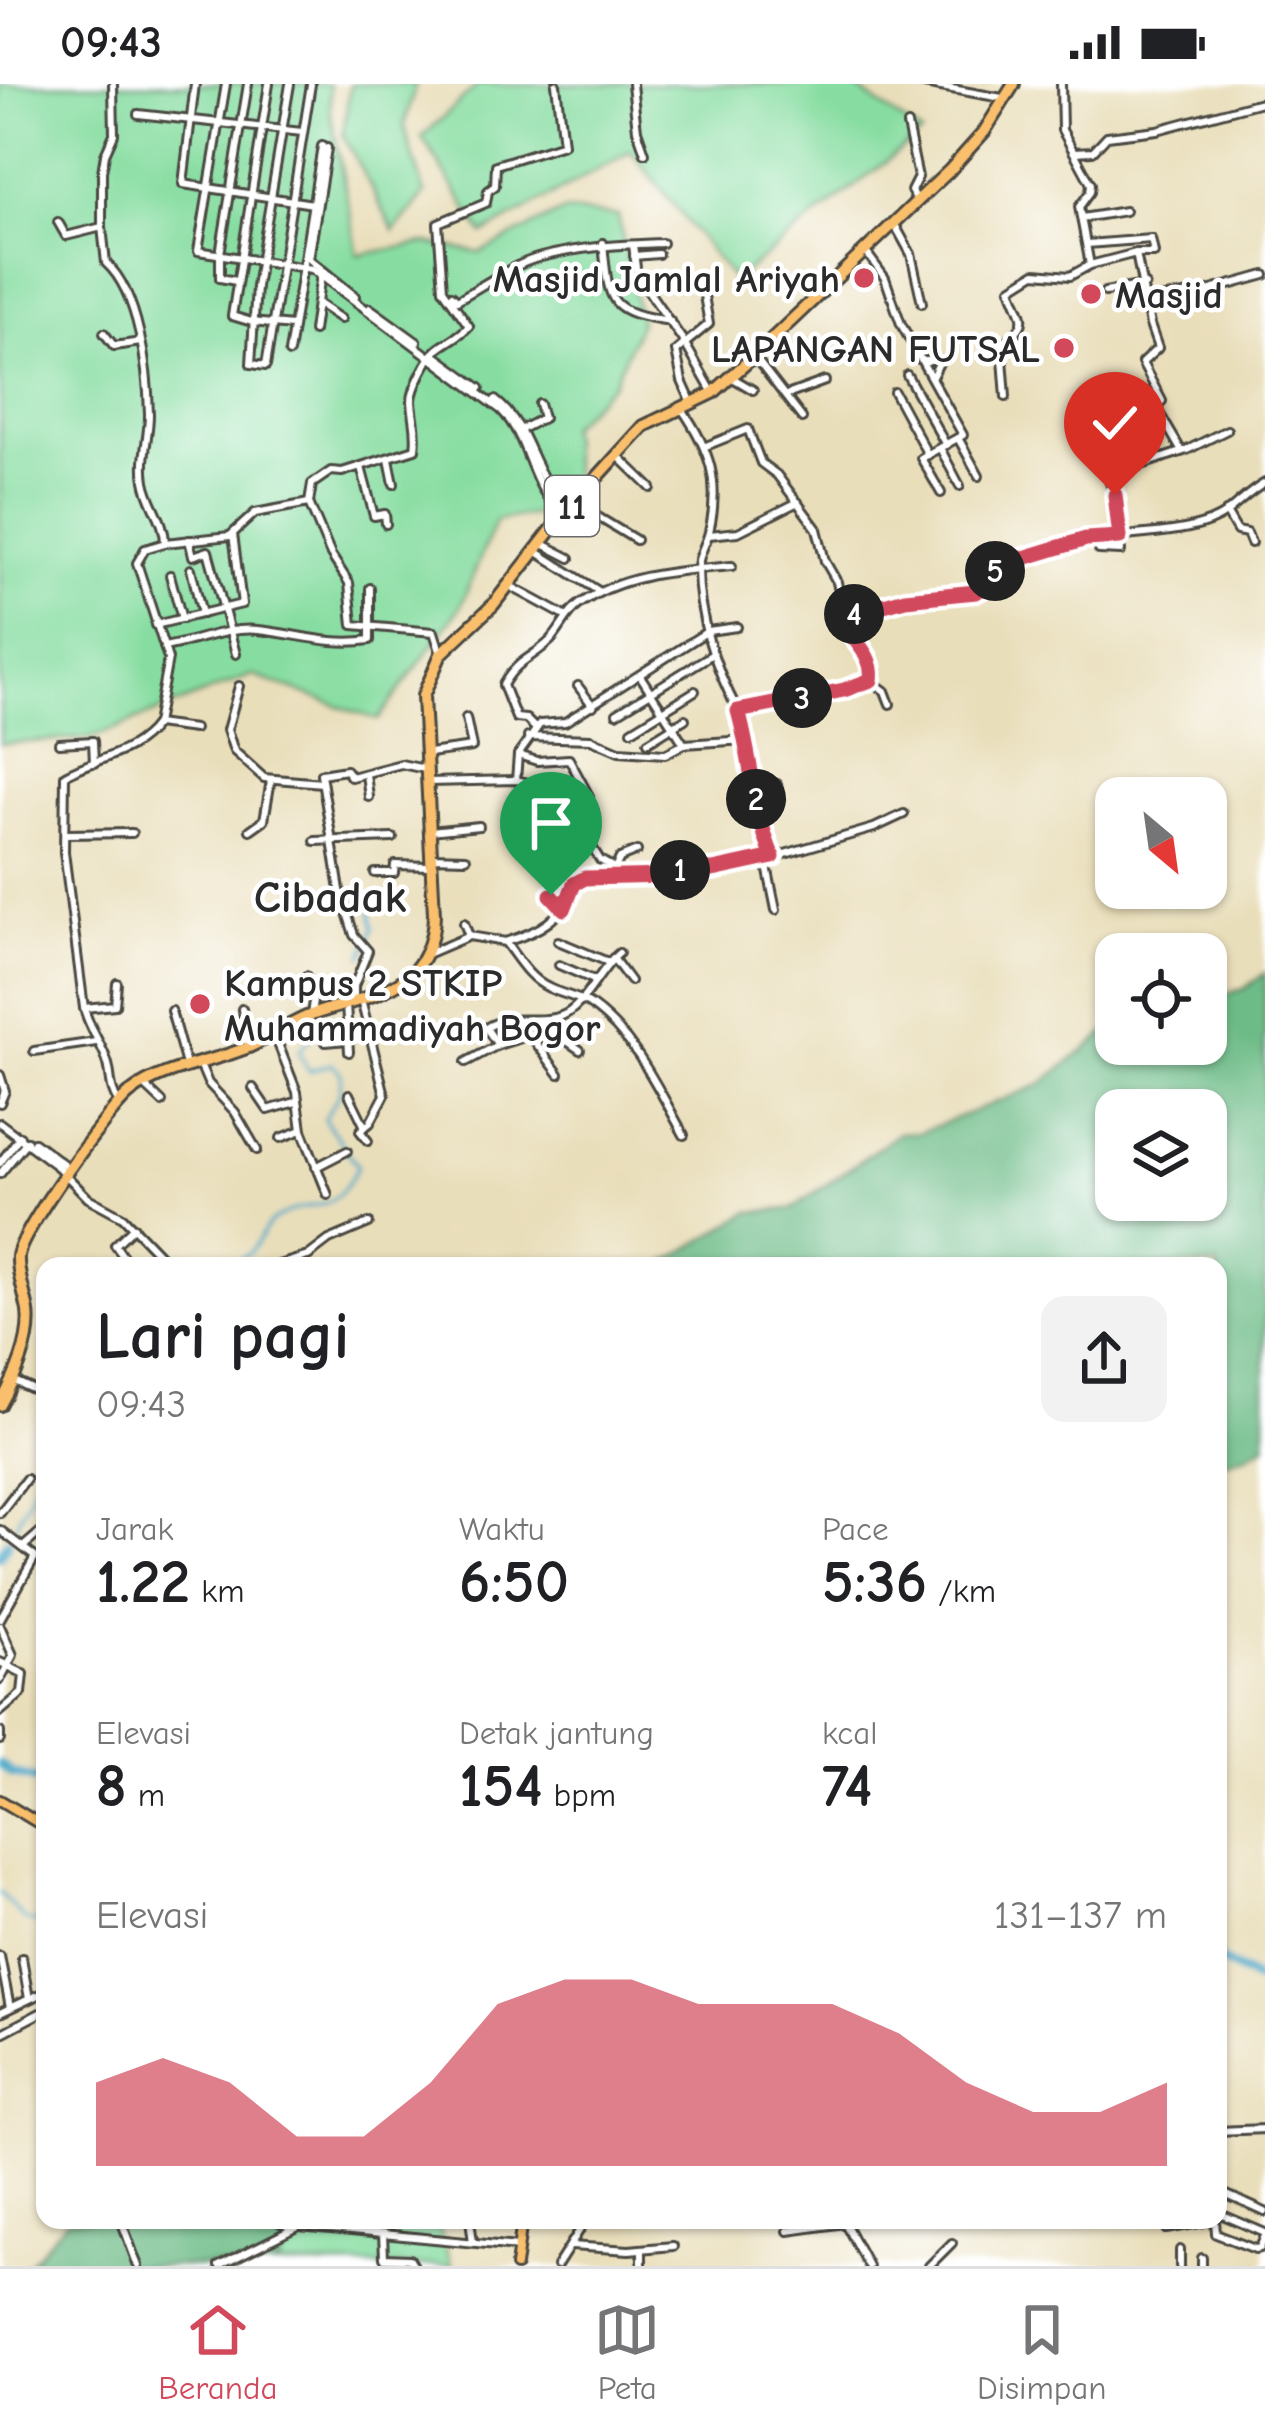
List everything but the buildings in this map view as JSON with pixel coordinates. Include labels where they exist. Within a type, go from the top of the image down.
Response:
[{"type":"highway","name":"11","points":[[441,654],[484,615],[616,454],[644,427],[713,393],[754,356],[968,151],[1014,84]]},
{"type":"highway","points":[[0,1405],[29,1327],[17,1252],[119,1102],[143,1084],[390,989],[427,954],[434,930],[423,696],[441,654]]},
{"type":"main road","points":[[0,1800],[36,1822]]},
{"type":"main road","points":[[516,2266],[521,2229]]},
{"type":"street","points":[[113,84],[115,125],[103,162],[101,227],[106,263],[120,275],[141,343],[149,414],[143,468],[153,509],[164,525],[165,543]]},
{"type":"street","points":[[195,84],[183,184],[314,204]]},
{"type":"street","points":[[226,84],[198,251],[321,273]]},
{"type":"street","points":[[237,281],[220,278],[220,254],[248,84]]},
{"type":"street","points":[[269,84],[232,316],[292,326]]},
{"type":"street","points":[[290,84],[252,322],[251,364],[266,366],[311,84]]},
{"type":"street","points":[[441,654],[434,632],[353,625],[349,583],[309,503],[310,487],[324,475],[416,449],[412,395],[433,357],[469,326],[443,289],[438,224],[486,203],[488,191],[495,186],[496,165],[563,144],[556,84]]},
{"type":"street","points":[[632,84],[637,130],[645,153]]},
{"type":"street","points":[[924,84],[1006,99]]},
{"type":"street","points":[[1061,84],[1062,130],[1091,184],[1080,201],[1090,265]]},
{"type":"street","points":[[1074,152],[1093,151],[1107,136],[1156,130],[1265,101]]},
{"type":"street","points":[[138,114],[303,133]]},
{"type":"street","points":[[907,125],[918,177],[911,191],[917,200]]},
{"type":"street","points":[[289,353],[324,147],[309,259],[512,422],[553,497],[636,540]]},
{"type":"street","points":[[1082,218],[1125,211]]},
{"type":"street","points":[[58,222],[66,236],[101,227]]},
{"type":"street","points":[[892,222],[908,246],[922,303]]},
{"type":"street","points":[[1006,397],[1000,353],[1022,323],[1011,287],[1035,273],[1070,276],[1090,265],[1136,253],[1153,254],[1151,239],[1087,244]]},
{"type":"street","points":[[447,287],[458,300],[535,259],[603,243],[662,243]]},
{"type":"street","points":[[603,243],[607,281],[617,304],[631,315],[670,321]]},
{"type":"street","points":[[633,244],[637,275],[713,393]]},
{"type":"street","points":[[864,250],[884,275],[901,324],[964,436],[921,458],[940,494]]},
{"type":"street","points":[[1136,253],[1158,348],[1142,363],[1162,401],[1156,409],[1162,424],[1182,452]]},
{"type":"street","points":[[634,256],[658,254]]},
{"type":"street","points":[[313,331],[321,273]]},
{"type":"street","points":[[1146,301],[1265,275]]},
{"type":"street","points":[[1106,292],[1145,285]]},
{"type":"street","points":[[703,290],[709,324],[676,351],[687,407],[712,462],[709,535],[698,569],[711,654],[746,740],[776,910]]},
{"type":"street","points":[[317,303],[340,319]]},
{"type":"street","points":[[104,333],[114,346],[141,343]]},
{"type":"street","points":[[754,356],[802,418]]},
{"type":"street","points":[[923,362],[940,361],[932,378]]},
{"type":"street","points":[[907,375],[960,486]]},
{"type":"street","points":[[731,377],[753,390]]},
{"type":"street","points":[[787,394],[825,381]]},
{"type":"street","points":[[894,392],[928,455]]},
{"type":"street","points":[[519,431],[543,418],[539,404]]},
{"type":"street","points":[[706,446],[748,429],[761,463],[777,475],[822,539],[824,561],[837,582],[847,632],[865,650],[871,680]]},
{"type":"street","points":[[1096,538],[1100,550],[1121,551],[1118,510],[1108,476],[1182,452],[1228,430]]},
{"type":"street","points":[[958,438],[979,476]]},
{"type":"street","points":[[616,454],[651,488]]},
{"type":"street","points":[[389,459],[394,484]]},
{"type":"street","points":[[361,467],[374,516],[385,514],[386,524]]},
{"type":"street","points":[[842,617],[905,599],[976,592],[989,585],[1004,564],[1096,538],[1169,531],[1226,512],[1248,491],[1265,483]]},
{"type":"street","points":[[709,535],[738,532],[798,502]]},
{"type":"street","points":[[119,1102],[110,1085],[108,1061],[85,1008],[64,852],[65,775],[135,745],[156,724],[168,664],[138,557],[145,549],[233,535],[255,513],[309,503]]},
{"type":"street","points":[[1226,512],[1237,531],[1247,533],[1251,542]]},
{"type":"street","points":[[154,625],[243,602],[233,535]]},
{"type":"street","points":[[189,540],[194,556],[208,551],[236,654]]},
{"type":"street","points":[[537,547],[570,558]]},
{"type":"street","points":[[537,547],[599,591]]},
{"type":"street","points":[[535,728],[526,719],[516,718],[503,686],[518,662],[550,641],[567,616],[599,591],[664,570],[732,566]]},
{"type":"street","points":[[190,569],[202,614]]},
{"type":"street","points":[[170,575],[182,619]]},
{"type":"street","points":[[508,585],[567,616]]},
{"type":"street","points":[[164,647],[229,631],[301,635],[332,644],[370,640],[370,587]]},
{"type":"street","points":[[516,780],[518,755],[535,728],[565,722],[708,632],[737,627]]},
{"type":"street","points":[[617,713],[711,654]]},
{"type":"street","points":[[640,677],[684,744]]},
{"type":"street","points":[[871,680],[885,691],[890,704]]},
{"type":"street","points":[[738,711],[844,690],[871,680]]},
{"type":"street","points":[[239,686],[228,742],[264,778],[322,783]]},
{"type":"street","points":[[578,686],[592,706]]},
{"type":"street","points":[[632,730],[695,691]]},
{"type":"street","points":[[425,754],[470,749],[474,744],[466,718]]},
{"type":"street","points":[[648,742],[686,718]]},
{"type":"street","points":[[156,724],[194,729]]},
{"type":"street","points":[[528,737],[591,740],[619,751],[665,754],[684,744],[746,740]]},
{"type":"street","points":[[58,743],[92,741],[94,763]]},
{"type":"street","points":[[518,755],[537,761],[569,759],[589,796]]},
{"type":"street","points":[[350,1052],[347,1040],[354,986],[366,946],[355,938],[348,918],[323,772],[346,770],[351,777],[401,764],[425,769]]},
{"type":"street","points":[[366,774],[369,797]]},
{"type":"street","points":[[250,830],[264,820],[272,780]]},
{"type":"street","points":[[428,782],[516,780],[541,786],[575,819],[600,860],[628,877]]},
{"type":"street","points":[[756,787],[777,784],[780,799]]},
{"type":"street","points":[[427,954],[469,936],[505,942],[537,932],[564,909],[574,884],[581,880],[666,876],[682,869],[713,870],[769,859],[874,829],[904,814]]},
{"type":"street","points":[[430,831],[479,826]]},
{"type":"street","points":[[66,834],[132,833]]},
{"type":"street","points":[[315,841],[393,838]]},
{"type":"street","points":[[618,869],[615,864],[620,858],[637,851]]},
{"type":"street","points":[[375,873],[394,873],[395,865],[466,858]]},
{"type":"street","points":[[551,895],[564,909]]},
{"type":"street","points":[[464,923],[469,936]]},
{"type":"street","points":[[558,941],[613,958],[630,980]]},
{"type":"street","points":[[505,942],[526,971],[545,986],[582,1000],[616,1028],[640,1057],[683,1135]]},
{"type":"street","points":[[553,1028],[582,1000],[613,958]]},
{"type":"street","points":[[560,965],[594,980]]},
{"type":"street","points":[[306,976],[322,1012]]},
{"type":"street","points":[[85,1008],[117,1004],[117,983]]},
{"type":"street","points":[[354,1003],[385,1095],[360,1132],[368,1141]]},
{"type":"street","points":[[242,1009],[248,1047]]},
{"type":"street","points":[[171,1011],[194,1066],[235,1112],[256,1150]]},
{"type":"street","points":[[497,1045],[486,1028],[489,1025],[564,1016]]},
{"type":"street","points":[[534,1018],[580,1050]]},
{"type":"street","points":[[274,1033],[291,1073],[302,1130],[328,1195]]},
{"type":"street","points":[[466,1062],[497,1045],[530,1035],[559,1074]]},
{"type":"street","points":[[326,1042],[347,1040]]},
{"type":"street","points":[[34,1051],[96,1042]]},
{"type":"street","points":[[0,1075],[4,1091],[0,1103]]},
{"type":"street","points":[[143,1084],[162,1102]]},
{"type":"street","points":[[253,1088],[268,1110],[296,1102]]},
{"type":"street","points":[[349,1094],[365,1127]]},
{"type":"street","points":[[0,1123],[34,1142],[68,1172],[88,1198],[134,1227],[162,1257]]},
{"type":"street","points":[[281,1138],[302,1130]]},
{"type":"street","points":[[0,1163],[26,1141]]},
{"type":"street","points":[[0,1174],[26,1141]]},
{"type":"street","points":[[316,1167],[347,1151]]},
{"type":"street","points":[[305,1257],[323,1243],[369,1223]]},
{"type":"street","points":[[124,1257],[116,1245],[134,1227]]},
{"type":"street","points":[[29,1327],[36,1326]]},
{"type":"street","points":[[12,1380],[36,1391]]},
{"type":"street","points":[[0,1513],[26,1479]]},
{"type":"street","points":[[0,1680],[12,1650],[0,1622],[35,1560],[7,1534]]},
{"type":"street","points":[[23,1546],[36,1535]]},
{"type":"street","points":[[0,1712],[22,1693],[24,1674],[4,1664]]},
{"type":"street","points":[[0,1957],[9,2030]]},
{"type":"street","points":[[22,1958],[29,1999]]},
{"type":"street","points":[[4,2011],[36,1996]]},
{"type":"street","points":[[0,2034],[36,2015]]},
{"type":"street","points":[[1227,2129],[1265,2129]]},
{"type":"street","points":[[1227,2199],[1265,2212]]},
{"type":"street","points":[[1216,2229],[1216,2234],[1261,2248],[1265,2234],[1227,2220]]},
{"type":"street","points":[[123,2229],[138,2266]]},
{"type":"street","points":[[219,2266],[289,2229]]},
{"type":"street","points":[[364,2229],[518,2247]]},
{"type":"street","points":[[378,2229],[384,2258],[410,2259],[414,2266]]},
{"type":"street","points":[[403,2229],[403,2235]]},
{"type":"street","points":[[471,2229],[473,2242]]},
{"type":"street","points":[[556,2266],[581,2229]]},
{"type":"street","points":[[788,2231],[801,2229]]},
{"type":"street","points":[[849,2229],[868,2266]]},
{"type":"street","points":[[929,2266],[952,2243]]},
{"type":"street","points":[[571,2246],[673,2246]]},
{"type":"street","points":[[642,2249],[642,2266]]},
{"type":"street","points":[[1180,2250],[1180,2266]]},
{"type":"green space","points":[[0,84],[329,84],[358,255],[426,243],[480,253],[564,211],[618,216],[640,322],[613,383],[568,427],[574,479],[561,511],[496,520],[460,607],[378,720],[252,675],[91,738],[0,744]]},
{"type":"green space","points":[[350,84],[416,84],[404,126],[425,194],[394,231],[343,135]]},
{"type":"green space","points":[[479,84],[851,84],[921,134],[734,281],[631,151],[483,234],[422,137]]},
{"type":"green space","points":[[1265,973],[1265,1445],[1227,1461],[1227,1257],[675,1257],[750,1212],[792,1209],[899,1133],[921,1132],[1040,1085],[1095,1042],[1095,1065],[1227,1065],[1227,993],[1244,989]]},
{"type":"green space","points":[[59,2229],[286,2229],[279,2266],[27,2266]]},
{"type":"green space","points":[[197,2229],[439,2229],[452,2266],[183,2266]]},
{"type":"waterway","points":[[363,956],[374,928],[371,910]]},
{"type":"waterway","points":[[326,1005],[324,994],[350,987],[352,982]]},
{"type":"waterway","points":[[241,1257],[274,1220],[339,1195],[358,1166],[324,1119],[340,1093],[341,1073],[332,1064],[309,1071],[299,1053],[329,1015]]},
{"type":"waterway","points":[[8,1542],[36,1481]]},
{"type":"waterway","points":[[0,1556],[8,1542]]},
{"type":"waterway","points":[[0,1764],[12,1774],[36,1780]]},
{"type":"waterway","points":[[0,1893],[25,1920],[36,1923]]},
{"type":"waterway","points":[[1227,1964],[1265,1985]]},
{"type":"place","name":"Masjid Jamlal Ariyah","points":[[864,278]]},
{"type":"place","name":"Masjid","points":[[1091,294]]},
{"type":"place","name":"LAPANGAN FUTSAL","points":[[1064,348]]},
{"type":"place","name":"Kampus 2 STKIP Muhammadiyah Bogor","points":[[200,1004]]},
{"type":"district","name":"Cibadak","points":[[330,896]]},
{"type":"route","points":[[551,895],[564,909],[574,884],[585,878],[666,876],[682,869],[713,870],[773,857],[762,832],[738,711],[844,690],[871,680],[865,650],[847,632],[842,617],[905,599],[976,592],[989,585],[1004,564],[1086,539],[1120,537],[1115,495]]}]
